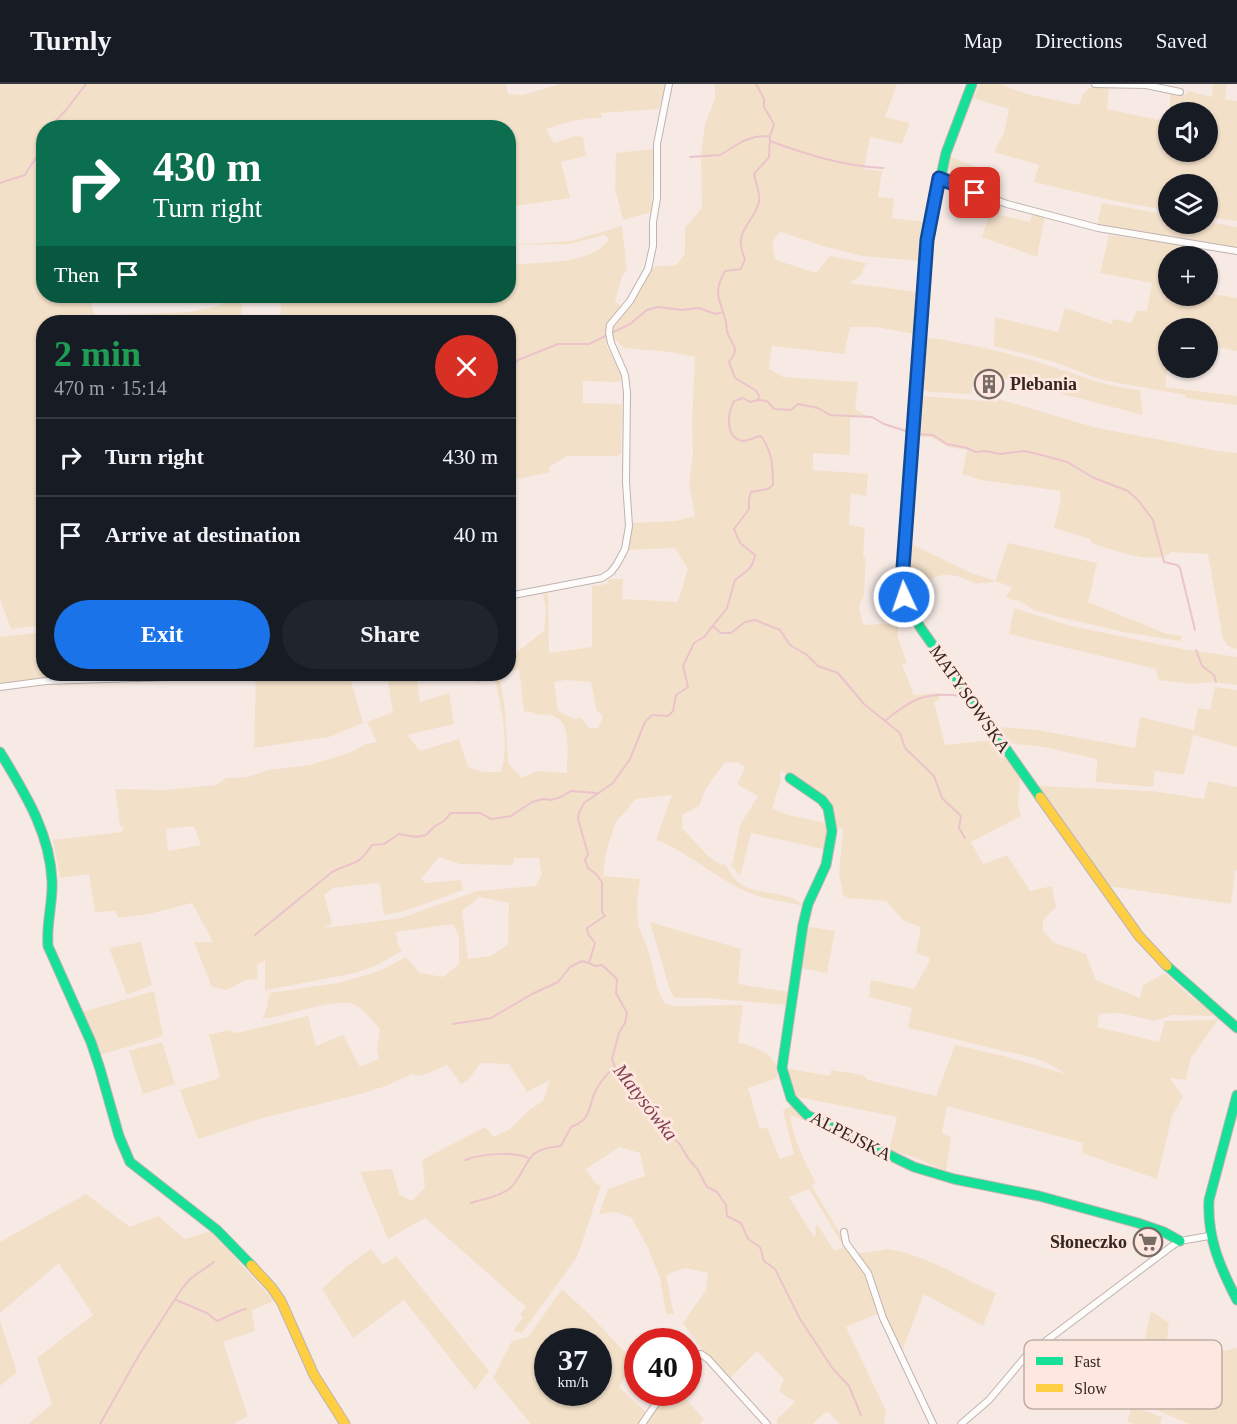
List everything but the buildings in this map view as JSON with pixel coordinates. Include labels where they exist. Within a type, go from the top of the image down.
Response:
[{"type":"street","points":[[516,594],[602,578],[611,572],[625,549],[629,526],[626,482],[627,393],[625,375],[609,333],[610,325],[630,301],[648,268],[653,246],[653,222],[657,198],[657,144],[669,84]]},
{"type":"street","name":"MATYSOWSKA","points":[[972,84],[954,128],[939,178],[926,254],[903,568],[904,597],[913,616],[945,664],[1139,936],[1172,972],[1237,1028]]},
{"type":"street","points":[[1095,84],[1140,85],[1180,92]]},
{"type":"street","points":[[939,178],[1007,204],[1098,228],[1237,251]]},
{"type":"street","points":[[0,687],[46,681]]},
{"type":"street","points":[[0,752],[40,819],[51,867],[48,946],[97,1058],[122,1148],[130,1161],[218,1230],[272,1288],[281,1300],[314,1375],[345,1424]]},
{"type":"street","name":"ALPEJSKA","points":[[790,778],[822,800],[828,808],[832,831],[826,865],[808,904],[803,925],[782,1068],[785,1084],[793,1103],[807,1115],[909,1166],[956,1180],[1022,1192],[1135,1222],[1172,1235],[1180,1241]]},
{"type":"street","points":[[1237,1095],[1209,1200],[1209,1236],[1219,1266],[1237,1300]]},
{"type":"street","points":[[844,1232],[846,1243],[868,1273],[883,1318],[933,1424]]},
{"type":"street","points":[[1046,1340],[1180,1241],[1209,1236]]},
{"type":"street","points":[[702,1355],[767,1424]]},
{"type":"street","points":[[961,1424],[989,1400],[1024,1358]]},
{"type":"street","points":[[642,1424],[654,1406]]},
{"type":"shaded area","points":[[0,84],[506,84],[508,94],[523,95],[560,84],[666,84],[659,109],[601,113],[602,118],[581,119],[546,129],[554,143],[576,136],[583,137],[586,156],[561,162],[570,198],[516,206],[516,120],[36,120],[36,303],[91,303],[95,315],[36,315],[36,626],[11,629],[0,599]]},
{"type":"shaded area","points":[[715,84],[897,84],[885,117],[910,123],[902,144],[870,137],[864,169],[882,171],[878,197],[894,198],[892,218],[925,222],[919,261],[862,256],[781,232],[775,238],[773,252],[776,260],[816,273],[830,256],[866,263],[860,276],[849,283],[918,292],[915,334],[876,327],[850,327],[844,354],[772,346],[769,369],[783,377],[858,382],[855,409],[867,416],[850,418],[850,455],[813,453],[813,470],[868,474],[866,496],[851,493],[849,525],[865,528],[864,595],[859,606],[863,625],[898,623],[898,638],[907,663],[902,664],[914,695],[940,693],[938,701],[934,702],[945,745],[992,740],[1020,777],[1018,806],[1021,816],[971,842],[983,864],[1007,855],[1030,891],[1052,886],[1056,907],[1043,920],[1043,931],[1053,942],[1086,954],[1096,980],[1140,998],[1143,985],[1165,973],[1190,996],[1214,1013],[1212,1016],[1172,1015],[1155,1021],[1120,1013],[1099,1014],[1097,1027],[1159,1042],[1165,1021],[1211,1020],[1220,1017],[1191,1058],[1186,1080],[1170,1078],[1183,1097],[1172,1116],[1157,1179],[1082,1153],[1083,1143],[947,1106],[942,1133],[951,1137],[946,1171],[889,1150],[897,1117],[793,1096],[785,1068],[830,1076],[831,1070],[863,1075],[868,1080],[936,1096],[955,1045],[1004,1056],[1065,1074],[1029,1056],[908,1028],[912,1008],[869,997],[871,980],[914,989],[930,960],[916,953],[921,927],[904,921],[886,901],[848,898],[843,895],[839,874],[843,829],[834,828],[833,806],[816,792],[780,770],[781,780],[772,808],[788,815],[827,823],[827,850],[751,833],[740,876],[730,863],[733,863],[740,825],[758,796],[737,784],[745,767],[738,762],[725,763],[710,783],[699,806],[682,815],[682,828],[707,855],[721,865],[725,864],[739,883],[756,890],[783,895],[799,901],[805,907],[761,897],[742,889],[681,852],[656,840],[672,795],[636,799],[615,823],[606,853],[603,876],[640,879],[637,901],[638,925],[649,952],[657,986],[664,1003],[673,1006],[743,1005],[738,1043],[764,1052],[777,1068],[777,1078],[748,1088],[760,1129],[767,1127],[780,1159],[794,1154],[783,1110],[791,1106],[813,1124],[790,1115],[800,1151],[816,1183],[811,1185],[840,1233],[845,1246],[867,1279],[879,1313],[846,1327],[886,1411],[884,1424],[840,1424],[827,1411],[812,1424],[777,1424],[777,1419],[795,1402],[779,1391],[784,1379],[757,1351],[730,1378],[702,1349],[702,1328],[687,1328],[683,1323],[706,1290],[708,1273],[685,1268],[666,1275],[674,1314],[666,1314],[660,1278],[648,1248],[631,1217],[615,1212],[599,1214],[608,1189],[645,1176],[640,1153],[619,1147],[586,1169],[595,1183],[601,1186],[577,1257],[522,1333],[513,1331],[523,1317],[520,1314],[526,1307],[425,1218],[388,1239],[360,1172],[392,1169],[399,1194],[412,1201],[425,1187],[422,1160],[485,1127],[494,1137],[510,1129],[529,1110],[543,1101],[550,1080],[527,1092],[509,1064],[481,1063],[467,1081],[461,1084],[447,1065],[421,1076],[412,1074],[386,1086],[360,1094],[263,1118],[198,1139],[180,1090],[220,1078],[209,1035],[228,1030],[237,1033],[308,1016],[316,1046],[343,1035],[360,1067],[379,1059],[377,1050],[380,1029],[364,1011],[353,1004],[309,1008],[262,1019],[270,993],[338,983],[379,971],[406,957],[420,973],[443,977],[459,964],[459,936],[453,924],[396,932],[398,945],[402,951],[377,965],[355,973],[265,992],[265,961],[257,965],[258,979],[246,980],[227,990],[212,987],[194,942],[213,942],[192,903],[149,914],[118,918],[116,911],[95,912],[89,874],[60,878],[53,840],[122,832],[124,827],[120,826],[115,789],[164,790],[217,785],[226,778],[248,777],[268,770],[310,765],[377,742],[367,722],[393,712],[388,681],[417,681],[420,702],[449,693],[454,724],[407,735],[420,751],[459,739],[468,767],[483,772],[501,772],[505,738],[495,681],[500,681],[505,710],[508,763],[522,778],[537,771],[567,773],[567,741],[563,723],[557,717],[548,714],[535,715],[535,713],[524,711],[519,669],[516,670],[516,653],[544,631],[546,610],[543,594],[548,593],[549,653],[592,647],[592,586],[607,584],[608,579],[623,579],[622,599],[678,602],[688,569],[675,548],[628,550],[632,523],[676,521],[695,516],[689,483],[693,454],[695,357],[670,352],[624,348],[615,339],[605,343],[623,377],[619,382],[583,381],[583,403],[622,404],[621,454],[617,456],[567,456],[549,467],[550,472],[516,479],[516,315],[280,315],[281,303],[516,303],[516,265],[577,258],[601,248],[609,239],[604,235],[569,244],[516,245],[571,241],[622,226],[627,270],[622,276],[615,302],[620,305],[633,304],[645,283],[650,267],[676,265],[685,254],[685,228],[702,208],[701,154],[705,124],[715,99]],"holes":[[[566,680],[591,682],[596,709],[603,717],[598,728],[589,728],[581,718],[575,719],[558,711],[554,682]],[[194,826],[201,845],[168,851],[166,829]],[[439,857],[460,864],[513,865],[514,858],[539,858],[542,874],[536,886],[477,891],[401,918],[325,928],[332,923],[324,895],[333,888],[376,883],[380,885],[384,915],[405,911],[463,890],[461,880],[426,883],[421,879]],[[479,897],[509,903],[508,944],[491,956],[468,959],[462,911]],[[809,1189],[844,1247],[834,1251],[818,1225],[815,1227],[814,1237],[789,1197]]]},
{"type":"shaded area","points":[[980,84],[1000,84],[1027,94],[1079,105],[1083,94],[1091,87],[1109,88],[1107,109],[1158,120],[1158,162],[1218,162],[1218,102],[1170,102],[1170,94],[1185,95],[1188,91],[1212,97],[1213,84],[1227,84],[1225,99],[1237,101],[1237,221],[1218,218],[1218,174],[1158,174],[1158,208],[1119,202],[1034,182],[1039,165],[994,152],[1004,133],[1009,109],[973,98]]},
{"type":"shaded area","points":[[654,149],[651,212],[623,220],[615,189],[616,153]]},
{"type":"shaded area","points":[[951,157],[996,175],[992,192],[947,173],[951,168],[948,168]]},
{"type":"shaded area","points":[[993,202],[1002,206],[1000,215],[1030,222],[1032,215],[1045,216],[1037,257],[982,237]]},
{"type":"shaded area","points":[[1102,203],[1158,213],[1158,234],[1218,234],[1218,224],[1237,227],[1237,248],[1113,230],[1097,225]]},
{"type":"shaded area","points":[[1109,235],[1189,246],[1158,246],[1158,306],[1218,306],[1218,295],[1237,298],[1237,351],[1218,347],[1218,318],[1158,318],[1158,378],[1166,378],[1165,387],[1237,396],[1237,405],[1186,398],[1185,395],[1102,380],[1051,361],[994,346],[995,317],[1058,332],[1065,308],[1112,324],[1113,319],[1131,323],[1137,311],[1147,311],[1152,283],[1100,273]]},
{"type":"shaded area","points":[[223,303],[241,303],[241,315],[118,315],[188,312]]},
{"type":"shaded area","points":[[934,338],[1005,353],[1104,383],[1140,390],[1143,415],[975,373],[971,394],[930,392],[922,389],[926,339]]},
{"type":"shaded area","points":[[922,396],[998,402],[999,399],[1093,427],[1237,453],[1237,649],[1228,646],[1223,639],[1208,554],[1171,552],[1155,558],[1132,555],[1091,543],[1091,539],[1054,528],[1061,499],[1060,491],[981,480],[962,474],[967,450],[948,447],[931,437],[920,437]]},
{"type":"shaded area","points":[[1008,543],[1097,563],[1088,602],[1167,634],[1182,636],[1180,641],[1124,632],[1034,610],[1018,600],[1006,597],[1012,587],[995,581]]},
{"type":"shaded area","points":[[911,544],[969,572],[995,581],[976,584],[956,576],[940,575],[926,583],[911,597],[909,572]]},
{"type":"shaded area","points":[[1014,608],[1071,626],[1182,649],[1237,657],[1237,685],[1212,682],[1192,684],[1159,680],[1156,669],[1009,634]]},
{"type":"shaded area","points":[[36,633],[36,681],[0,685],[0,637]]},
{"type":"shaded area","points":[[256,681],[351,681],[363,723],[329,737],[254,748]]},
{"type":"shaded area","points":[[1215,687],[1237,690],[1237,747],[1193,735],[1184,775],[1155,771],[1153,787],[1096,782],[1097,759],[1044,747],[1008,743],[998,727],[1037,730],[1135,748],[1140,717],[1194,730],[1198,708],[1210,710]]},
{"type":"shaded area","points":[[1208,781],[1237,787],[1237,870],[1231,904],[1108,886],[1083,847],[1038,786],[1152,791],[1204,799]]},
{"type":"shaded area","points":[[650,922],[741,949],[738,984],[790,992],[787,1005],[705,998],[675,998],[670,991]]},
{"type":"shaded area","points":[[806,928],[835,931],[827,973],[800,968]]},
{"type":"shaded area","points":[[141,942],[152,985],[127,995],[109,948]]},
{"type":"shaded area","points":[[154,991],[163,1036],[100,1055],[83,1012]]},
{"type":"shaded area","points":[[162,1042],[175,1084],[143,1094],[129,1051]]},
{"type":"shaded area","points":[[86,1194],[130,1227],[158,1216],[185,1239],[211,1231],[274,1301],[252,1310],[255,1331],[223,1342],[248,1416],[233,1424],[28,1424],[52,1404],[37,1358],[93,1315],[59,1263],[0,1313],[0,1242]]},
{"type":"shaded area","points":[[371,1249],[383,1265],[396,1256],[489,1371],[475,1390],[404,1300],[353,1338],[322,1289],[347,1266]]},
{"type":"shaded area","points":[[888,1249],[916,1256],[996,1293],[983,1326],[924,1294],[901,1353],[872,1278],[855,1254]]},
{"type":"shaded area","points":[[562,1289],[602,1328],[534,1328]]},
{"type":"shaded area","points":[[1151,1311],[1169,1323],[1167,1340],[1145,1340]]},
{"type":"shaded area","points":[[0,1321],[17,1372],[0,1386]]},
{"type":"shaded area","points":[[534,1329],[534,1406],[612,1406],[612,1339],[624,1351],[624,1379],[619,1387],[624,1392],[624,1406],[639,1406],[647,1413],[639,1424],[531,1424],[493,1378],[512,1341],[528,1337]]},
{"type":"shaded area","points":[[1237,1348],[1237,1424],[1189,1424],[1155,1409],[1222,1409],[1222,1351]]},
{"type":"shaded area","points":[[657,1406],[692,1406],[704,1419],[700,1424],[645,1424]]},
{"type":"shaded area","points":[[1131,1409],[1140,1409],[1162,1417],[1160,1424],[1127,1422]]},
{"type":"waterway","points":[[57,120],[86,84]]},
{"type":"waterway","name":"Matysówka","points":[[756,84],[764,99],[764,107],[774,124],[770,136],[769,157],[754,174],[759,202],[742,235],[741,242],[745,259],[741,269],[725,271],[718,291],[728,336],[735,349],[729,362],[735,378],[759,395],[758,400],[750,402],[743,398],[734,401],[729,418],[730,430],[737,439],[743,441],[761,436],[768,447],[771,459],[773,485],[768,489],[751,492],[749,509],[734,529],[740,543],[755,555],[754,560],[748,570],[735,580],[727,608],[704,637],[694,643],[683,666],[688,687],[676,695],[673,711],[668,716],[652,715],[645,722],[630,759],[613,783],[584,803],[579,813],[578,819],[588,854],[585,860],[588,868],[602,882],[602,912],[605,916],[587,928],[588,934],[595,943],[589,963],[595,966],[602,965],[617,979],[616,993],[627,1013],[612,1059],[615,1067],[624,1078],[635,1084],[650,1102],[698,1170],[707,1187],[717,1192],[726,1205],[727,1216],[741,1223],[748,1239],[760,1247],[764,1261],[775,1269],[800,1319],[833,1369],[849,1386],[861,1415]]},
{"type":"waterway","points":[[690,157],[720,155],[743,141],[769,136]]},
{"type":"waterway","points":[[770,141],[826,159],[883,168]]},
{"type":"waterway","points":[[0,183],[25,175],[36,157]]},
{"type":"waterway","points":[[516,362],[558,344],[589,344],[630,324],[647,310],[658,307],[682,310],[699,308],[715,314],[723,312]]},
{"type":"waterway","points":[[758,400],[767,401],[774,409],[791,410],[798,404],[818,408],[830,415],[872,417],[884,424],[906,431]]},
{"type":"waterway","points":[[917,434],[933,435],[947,444],[976,452],[1000,454],[1024,451],[1038,454],[1067,462],[1094,478],[1128,491],[1153,520],[1164,562],[1180,568],[1195,630]]},
{"type":"waterway","points":[[713,626],[721,633],[731,633],[745,622],[755,620],[780,630],[790,645],[807,655],[818,666],[838,673],[864,704],[900,733],[905,748],[934,776],[942,798],[961,816],[959,828],[965,838]]},
{"type":"waterway","points":[[1196,650],[1202,666],[1214,675],[1216,682]]},
{"type":"waterway","points":[[886,720],[920,698],[938,695],[961,696]]},
{"type":"waterway","points":[[255,935],[332,872],[358,861],[372,845],[384,844],[399,834],[416,837],[426,835],[451,813],[480,813],[491,819],[511,816],[532,802],[543,799],[551,800],[571,791],[596,793]]},
{"type":"waterway","points":[[453,1024],[491,1018],[558,982],[570,967],[582,961],[589,963]]},
{"type":"waterway","points":[[471,1203],[511,1188],[535,1153],[561,1146],[571,1127],[585,1118],[594,1094],[614,1067]]},
{"type":"waterway","points":[[465,1160],[497,1154],[528,1158]]},
{"type":"waterway","points":[[100,1424],[139,1355],[181,1290],[190,1279],[214,1262]]},
{"type":"waterway","points":[[176,1300],[207,1313],[217,1321],[246,1309]]},
{"type":"traffic: fast","points":[[972,84],[946,153],[927,240],[903,568],[904,597],[920,627],[1040,797]]},
{"type":"traffic: fast","points":[[0,752],[41,829],[52,881],[48,946],[91,1042],[119,1136],[130,1162],[217,1230],[251,1265]]},
{"type":"traffic: fast","points":[[790,778],[822,800],[828,808],[832,831],[826,865],[808,904],[803,925],[782,1068],[791,1098],[807,1115],[914,1167],[954,1179],[1039,1196],[1138,1223],[1164,1232],[1180,1241]]},
{"type":"traffic: fast","points":[[1167,966],[1237,1028]]},
{"type":"traffic: fast","points":[[1237,1095],[1209,1200],[1212,1240],[1225,1276],[1237,1300]]},
{"type":"traffic: slow","points":[[1040,797],[1139,936],[1167,966]]},
{"type":"traffic: slow","points":[[251,1265],[281,1301],[314,1375],[345,1424]]},
{"type":"place","name":"Plebania","points":[[989,384]]},
{"type":"place","name":"Słoneczko","points":[[1148,1242]]},
{"type":"route","points":[[904,597],[902,579],[911,434],[927,240],[939,178],[975,193]]}]
